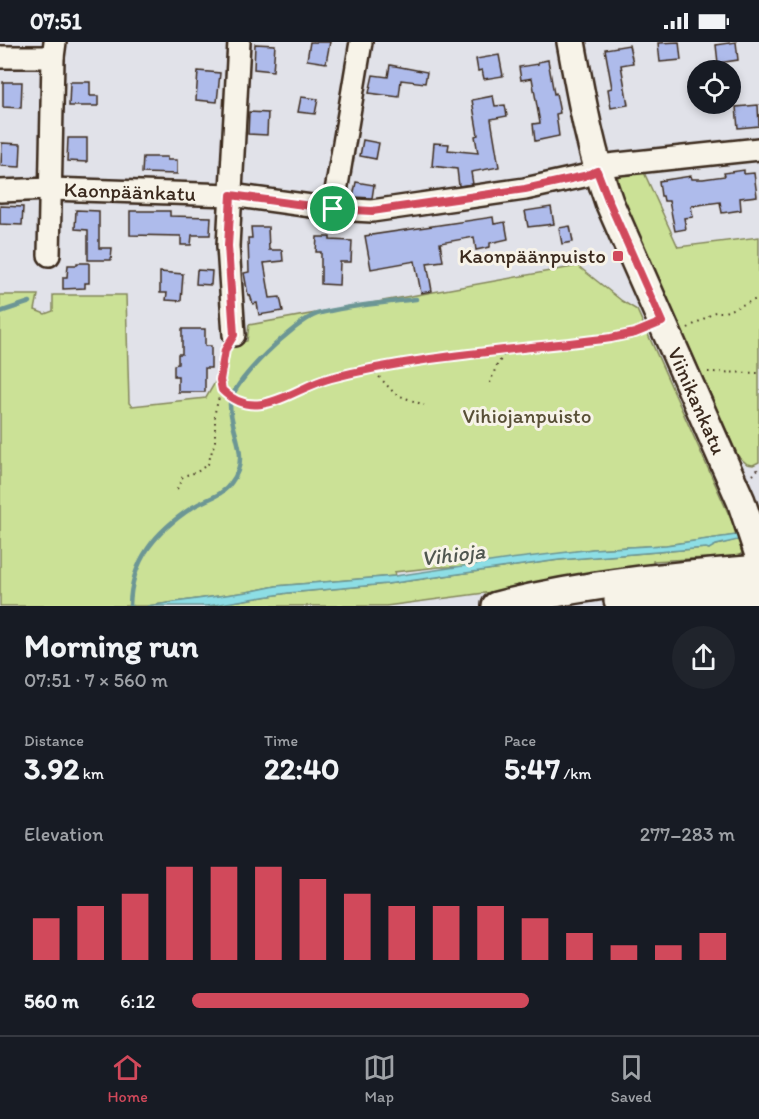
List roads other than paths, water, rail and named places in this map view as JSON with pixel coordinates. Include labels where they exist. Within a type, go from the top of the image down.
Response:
[{"type":"main road","name":"Viinikankatu","points":[[571,42],[597,171],[741,501],[759,555]]},
{"type":"main road","points":[[495,606],[534,596],[620,582],[759,569]]},
{"type":"main road","points":[[495,606],[535,606],[759,593]]},
{"type":"street","points":[[234,335],[228,246],[239,42]]},
{"type":"street","points":[[333,209],[361,42]]},
{"type":"street","points":[[0,57],[54,49],[49,255]]},
{"type":"street","name":"Kaonpäänkatu","points":[[0,191],[50,189],[231,195],[333,209],[372,211],[525,189],[584,176],[608,165],[759,149]]},
{"type":"water","points":[[736,535],[738,540],[709,549],[559,560],[387,584],[288,593],[208,606],[147,606],[276,586],[395,576],[593,549],[666,545]]},
{"type":"waterway","points":[[130,606],[135,574],[148,548],[180,516],[223,491],[237,473],[240,454],[230,404],[233,394],[252,368],[295,328],[317,314],[354,306],[416,299]]},
{"type":"waterway","points":[[0,312],[30,302]]},
{"type":"place","name":"Kaonpäänpuisto","points":[[618,256]]},
{"type":"park label","name":"Vihiojanpuisto","points":[[527,416]]},
{"type":"water label","name":"Vihioja","points":[[453,554]]}]
